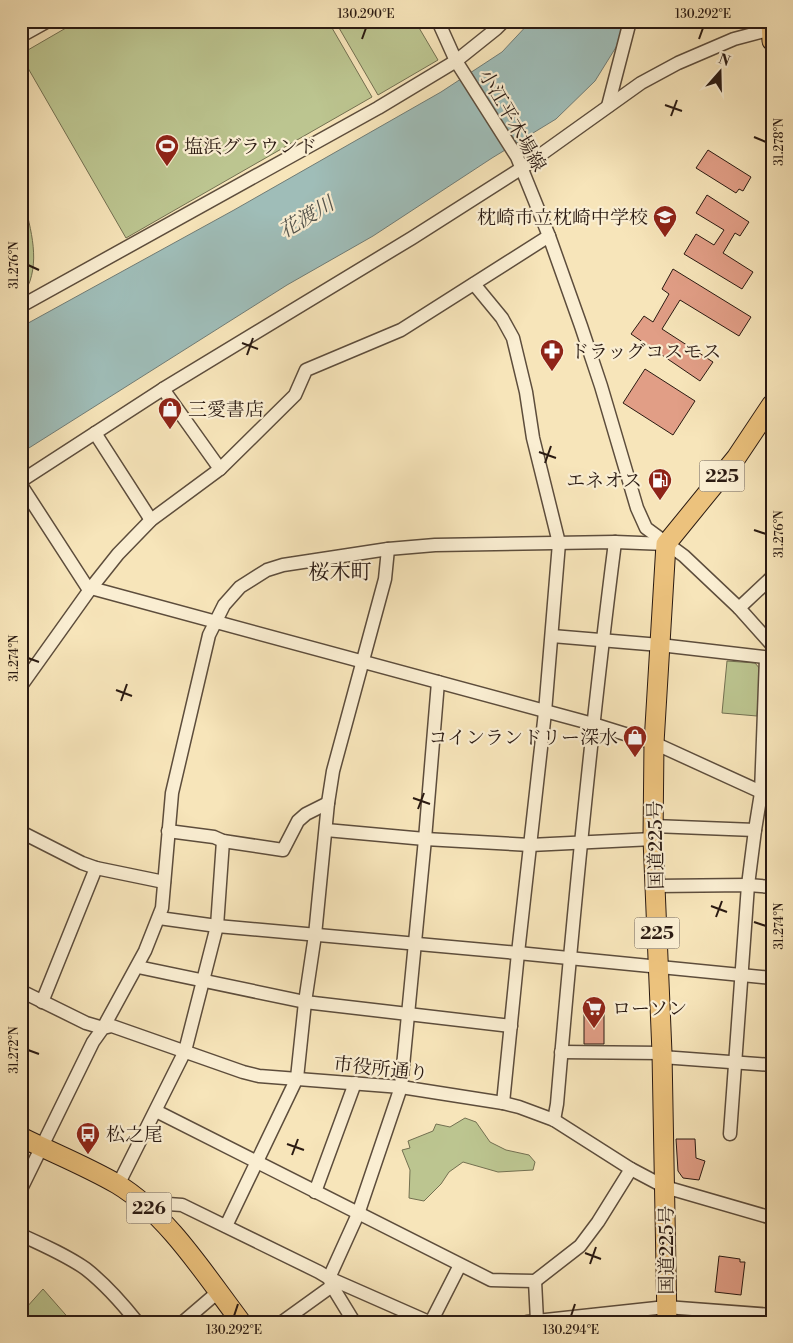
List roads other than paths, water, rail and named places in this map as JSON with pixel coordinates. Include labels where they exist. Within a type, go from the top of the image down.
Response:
[{"type":"highway","name":"225","points":[[666,544],[736,458],[772,404]]},
{"type":"highway","name":"国道225号","points":[[666,544],[654,743],[653,832],[662,1055],[666,1314]]},
{"type":"highway","name":"226","points":[[21,1137],[118,1185],[149,1209],[173,1234],[242,1322]]},
{"type":"street","points":[[21,36],[48,21]]},
{"type":"street","name":"小江平木場線","points":[[438,21],[456,61],[519,163],[549,236],[601,386],[637,508],[646,528],[684,556],[739,608],[772,646]]},
{"type":"street","points":[[21,306],[352,122],[456,61],[504,21]]},
{"type":"street","points":[[608,106],[630,21]]},
{"type":"street","points":[[766,795],[654,743],[593,724],[90,589],[21,483],[163,389],[412,238],[519,163],[575,132],[641,83],[678,63],[734,38],[771,30]]},
{"type":"street","points":[[21,686],[90,589],[118,554],[151,520],[220,469],[295,395],[306,370],[401,330],[549,236]]},
{"type":"street","points":[[474,284],[502,318],[514,338],[526,392],[533,438],[559,543],[545,712],[503,1103]]},
{"type":"street","points":[[163,389],[220,469]]},
{"type":"street","points":[[95,433],[151,520]]},
{"type":"street","points":[[21,1189],[92,1042],[103,1028],[138,967],[159,918],[162,908],[172,793],[209,635],[224,605],[240,587],[267,570],[283,565],[388,549],[435,545],[615,542],[666,544]]},
{"type":"street","points":[[554,1120],[593,724],[615,542]]},
{"type":"street","points":[[226,1226],[297,1078],[304,1002],[315,935],[333,771],[385,579],[388,549]]},
{"type":"street","points":[[739,608],[772,577]]},
{"type":"street","points":[[552,636],[660,645],[769,658],[766,795]]},
{"type":"street","points":[[282,1322],[330,1282],[358,1214],[402,1087],[438,682]]},
{"type":"street","points":[[730,1134],[740,975],[754,830],[772,781]]},
{"type":"street","points":[[168,831],[214,837],[223,841],[283,850],[298,821],[306,814],[328,803]]},
{"type":"street","points":[[326,830],[425,839],[530,845],[582,842],[653,832],[754,830]]},
{"type":"street","points":[[21,832],[82,863],[96,868],[164,882]]},
{"type":"street","points":[[118,1185],[185,1051],[217,926],[223,841]]},
{"type":"street","points":[[42,1002],[96,868]]},
{"type":"street","points":[[655,886],[748,885],[772,887]]},
{"type":"street","points":[[159,918],[217,926],[772,978]]},
{"type":"street","points":[[138,967],[304,1002],[511,1026]]},
{"type":"street","name":"市役所通り","points":[[21,991],[86,1023],[103,1028],[112,1026],[121,1028],[259,1076],[402,1087],[503,1103],[554,1120],[631,1169],[665,1187],[772,1218]]},
{"type":"street","points":[[561,1052],[662,1055],[772,1065]]},
{"type":"street","points":[[315,1192],[355,1083]]},
{"type":"street","points":[[156,1111],[491,1280],[535,1281],[580,1246],[598,1222],[631,1169]]},
{"type":"street","points":[[149,1209],[168,1204],[182,1205],[226,1226],[330,1282],[430,1322],[460,1265]]},
{"type":"street","points":[[21,1235],[58,1252],[86,1269],[108,1289],[137,1322]]},
{"type":"street","points":[[535,1281],[537,1321]]},
{"type":"street","points":[[330,1282],[354,1322]]},
{"type":"street","points":[[183,1322],[218,1292]]},
{"type":"street","points":[[526,1322],[666,1314],[772,1315]]},
{"type":"water","name":"花渡川","points":[[531,21],[624,21],[618,44],[595,81],[556,119],[492,158],[373,236],[287,285],[21,453],[21,327],[234,210],[441,92],[502,52]]},
{"type":"place","name":"塩浜グラウンド","points":[[167,167]]},
{"type":"place","name":"枕崎市立枕崎中学校","points":[[665,238]]},
{"type":"place","name":"ドラッグコスモス","points":[[552,372]]},
{"type":"place","name":"三愛書店","points":[[170,430]]},
{"type":"place","name":"エネオス","points":[[660,501]]},
{"type":"place","name":"コインランドリー深水","points":[[635,758]]},
{"type":"place","name":"ローソン","points":[[594,1029]]},
{"type":"place","name":"松之尾","points":[[88,1155]]},
{"type":"district","name":"桜木町","points":[[340,572]]}]
